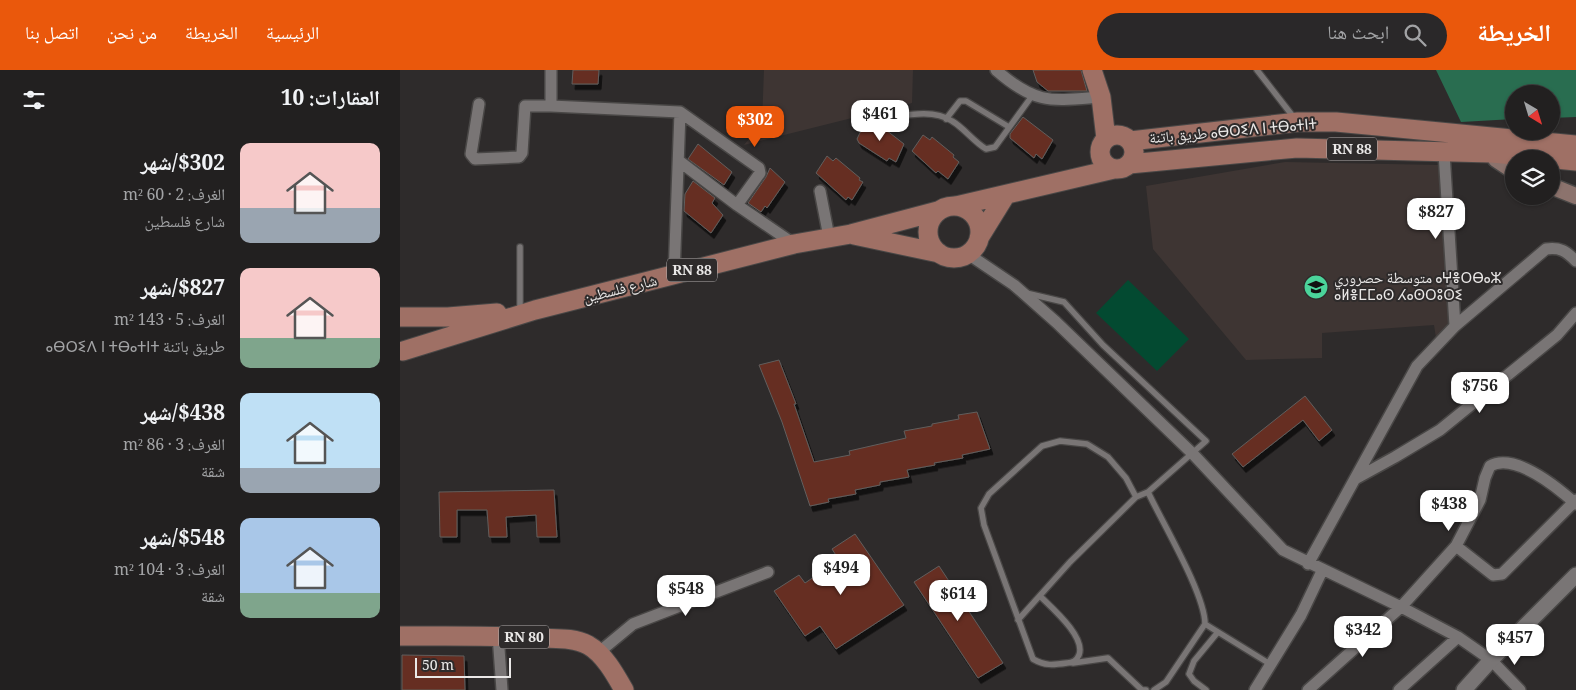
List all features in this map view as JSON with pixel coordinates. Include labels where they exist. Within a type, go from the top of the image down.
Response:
[{"type":"main road","points":[[1092,70],[1101,97],[1119,138],[1134,155],[1115,164],[1100,149],[1119,138]]},
{"type":"main road","points":[[1102,70],[1119,138]]},
{"type":"main road","name":"طريق باتنة ⴰⴱⵔⵉⴷ ⵏ ⵜⴱⴰⵜⵏⵜ","points":[[1119,138],[1298,122],[1336,122],[1491,145],[1576,161]]},
{"type":"main road","points":[[1491,145],[1500,163],[1505,166]]},
{"type":"main road","name":"طريق باتنة ⴰⴱⵔⵉⴷ ⵏ ⵜⴱⴰⵜⵏⵜ","points":[[1115,164],[1297,148],[1444,153],[1491,145],[1576,145]]},
{"type":"main road","name":"RN 88","points":[[850,234],[1005,196],[1115,164]]},
{"type":"main road","points":[[1560,190],[1576,196]]},
{"type":"main road","points":[[979,238],[978,223],[975,216],[963,208],[947,209],[932,217],[928,233],[929,241],[939,254],[954,258],[968,254],[974,249],[1005,196]]},
{"type":"main road","name":"RN 88","points":[[850,234],[939,254]]},
{"type":"main road","name":"شارع فلسطين","points":[[401,353],[525,312],[674,276],[794,244],[850,234]]},
{"type":"main road","name":"شارع فلسطين","points":[[400,317],[448,317],[525,312]]},
{"type":"main road","points":[[400,326],[404,335],[401,353]]},
{"type":"main road","name":"RN 80","points":[[400,636],[498,635],[574,640],[598,653],[615,674],[624,690]]},
{"type":"street","points":[[551,70],[551,106]]},
{"type":"street","points":[[996,70],[1032,96],[1053,101],[1101,97]]},
{"type":"street","points":[[479,104],[471,154],[475,159],[519,158],[522,153],[525,106],[680,112],[760,169],[753,186],[737,205]]},
{"type":"street","points":[[674,276],[680,112]]},
{"type":"street","points":[[1444,153],[1455,326]]},
{"type":"street","points":[[679,161],[737,205],[794,244]]},
{"type":"street","points":[[820,191],[829,238]]},
{"type":"street","points":[[1308,564],[1409,377],[1455,326],[1546,250],[1557,248],[1565,250],[1576,261]]},
{"type":"street","points":[[968,254],[1022,292],[1192,454],[1283,550],[1458,637],[1491,660],[1520,690]]},
{"type":"street","points":[[1355,479],[1395,458],[1440,430],[1557,335],[1576,313]]},
{"type":"street","points":[[1308,690],[1401,607],[1456,546],[1480,500],[1485,478],[1493,464],[1504,462],[1532,472],[1551,482],[1575,502],[1502,574],[1493,575],[1456,546]]},
{"type":"street","points":[[1255,690],[1301,614],[1322,571]]},
{"type":"street","points":[[598,653],[633,624],[768,572]]},
{"type":"street","points":[[1464,690],[1491,660],[1576,575]]},
{"type":"street","points":[[498,635],[502,690]]},
{"type":"street","points":[[1399,690],[1458,637]]},
{"type":"lane","points":[[1257,70],[1298,122]]},
{"type":"lane","points":[[894,116],[922,113],[946,119],[952,121],[986,148],[995,147],[1032,96]]},
{"type":"lane","points":[[946,119],[960,101],[966,101],[1009,127]]},
{"type":"lane","points":[[520,247],[525,312]]},
{"type":"lane","points":[[1018,620],[1136,497],[1148,492],[1206,440],[1103,345],[1064,302],[1022,292]]},
{"type":"lane","points":[[1136,497],[1126,478],[1108,457],[1087,444],[1060,441],[1042,446],[989,494],[981,508],[984,525],[1033,659],[1044,665],[1108,658],[1142,690],[1146,690]]},
{"type":"lane","points":[[1148,492],[1195,588],[1205,614],[1204,624],[1166,682],[1154,690]]},
{"type":"lane","points":[[1040,596],[1078,637],[1079,657],[1071,663]]},
{"type":"lane","points":[[1204,624],[1270,664]]},
{"type":"lane","points":[[1206,690],[1194,681],[1189,674],[1194,662],[1218,632]]},
{"type":"shaded area","points":[[764,70],[913,70],[912,103],[744,145],[762,123]]},
{"type":"shaded area","name":"متوسطة حصروري ⴰⵖⴻⵔⴱⴰⵣ ⴰⵍⴻⵎⵎⴰⵙ ⵃⴰⵙⵔⵓⵔⵉ","points":[[1285,162],[1439,165],[1449,326],[1436,338],[1434,325],[1322,333],[1322,358],[1246,360],[1153,249],[1146,186]]},
{"type":"green space","points":[[1436,70],[1576,70],[1576,117],[1560,118],[1560,85],[1505,85],[1505,120],[1461,122]]},
{"type":"green space","points":[[1128,280],[1189,339],[1157,371],[1096,313]]},
{"type":"building","points":[[573,70],[599,70],[598,84],[572,84]]},
{"type":"building","points":[[1033,70],[1081,70],[1087,91],[1048,91],[1037,82]]},
{"type":"building","points":[[1023,117],[1053,140],[1042,159],[1036,154],[1034,158],[1010,138],[1010,134]]},
{"type":"building","points":[[866,120],[876,127],[877,123],[904,144],[896,162],[889,158],[887,161],[859,143],[857,139]]},
{"type":"building","points":[[923,135],[930,140],[932,137],[954,155],[953,157],[959,162],[948,179],[938,171],[936,173],[912,151]]},
{"type":"building","points":[[698,144],[732,172],[724,185],[688,159]]},
{"type":"building","points":[[827,156],[833,161],[836,158],[863,182],[852,200],[848,197],[846,200],[816,173]]},
{"type":"building","points":[[770,168],[785,182],[767,208],[765,206],[761,212],[748,203]]},
{"type":"building","points":[[693,181],[715,198],[712,203],[723,215],[711,233],[684,211],[685,194]]},
{"type":"building","points":[[779,360],[796,404],[794,404],[814,462],[850,455],[849,451],[906,438],[904,431],[959,419],[958,415],[977,412],[990,449],[962,455],[963,458],[907,470],[909,477],[880,482],[880,485],[855,490],[856,494],[828,499],[829,502],[810,506],[782,422],[759,365]]},
{"type":"building","points":[[1305,396],[1332,430],[1319,441],[1303,420],[1243,467],[1232,454]]},
{"type":"building","points":[[554,490],[557,537],[537,537],[536,515],[506,517],[507,537],[489,537],[487,510],[457,510],[457,537],[440,537],[439,492]]},
{"type":"building","points":[[855,534],[904,605],[836,649],[820,626],[805,636],[774,591],[799,575],[805,583],[839,560],[832,549]]},
{"type":"building","points":[[939,566],[1003,663],[978,678],[914,582]]},
{"type":"building","points":[[402,655],[464,656],[465,690],[402,690]]},
{"type":"place","name":"متوسطة حصروري ⴰⵖⴻⵔⴱⴰⵣ ⴰⵍⴻⵎⵎⴰⵙ ⵃⴰⵙⵔⵓⵔⵉ","points":[[1316,287]]}]
